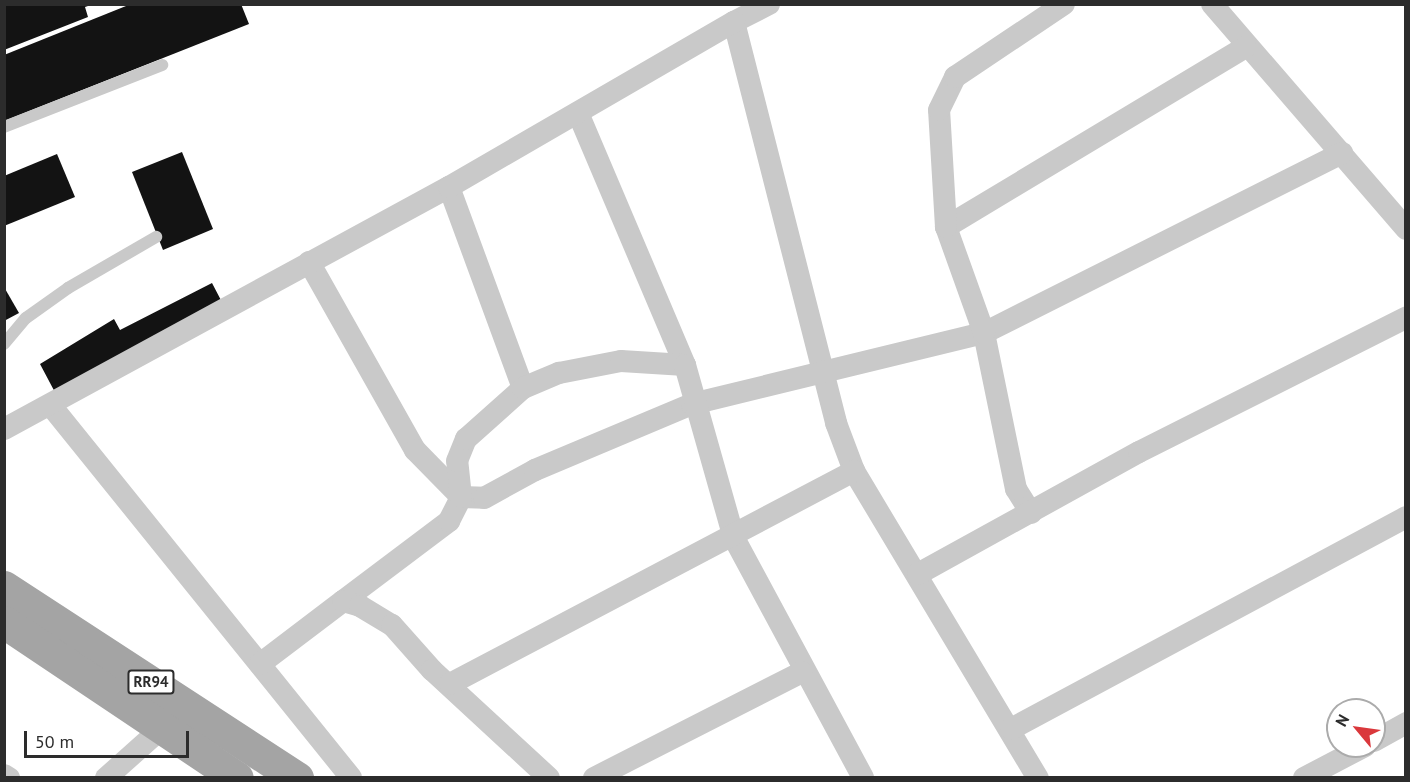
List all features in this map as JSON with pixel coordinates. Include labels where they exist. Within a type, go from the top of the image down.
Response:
[{"type":"main road","name":"RR94","points":[[4,587],[297,777]]},
{"type":"main road","name":"RR94","points":[[4,622],[237,777]]},
{"type":"street","points":[[4,429],[52,407],[309,262],[449,187],[578,113],[627,79],[769,4]]},
{"type":"street","points":[[1031,513],[1016,489],[984,333],[946,226],[939,110],[947,87],[1064,4]]},
{"type":"street","points":[[1212,4],[1245,47],[1342,153],[1406,229]]},
{"type":"street","points":[[734,22],[825,375],[854,471],[1038,777]]},
{"type":"street","points":[[946,226],[1245,47]]},
{"type":"street","points":[[578,113],[685,365],[692,404],[734,538],[802,672],[863,777]]},
{"type":"street","points":[[309,262],[415,450],[461,497],[484,498],[535,470],[692,404],[825,375],[984,333],[1342,153]]},
{"type":"street","points":[[449,187],[523,388]]},
{"type":"street","points":[[918,574],[1139,452],[1406,318]]},
{"type":"street","points":[[261,664],[449,521],[461,497],[456,460],[466,439],[523,388],[559,373],[621,361],[685,365]]},
{"type":"street","points":[[52,407],[351,777]]},
{"type":"street","points":[[450,684],[734,538],[854,471]]},
{"type":"street","points":[[1011,729],[1406,516]]},
{"type":"street","points":[[343,601],[392,625],[450,684],[549,777]]},
{"type":"street","points":[[594,777],[802,672]]},
{"type":"street","points":[[1386,734],[1406,723]]},
{"type":"street","points":[[106,777],[162,728]]},
{"type":"street","points":[[1304,777],[1341,758]]},
{"type":"street","points":[[4,775],[9,777]]},
{"type":"lane","points":[[4,127],[162,65]]},
{"type":"lane","points":[[4,344],[26,318],[68,288],[156,237]]},
{"type":"building","points":[[4,4],[91,5],[85,7],[88,17],[4,50]]},
{"type":"building","points":[[131,4],[241,4],[249,24],[4,121],[4,55]]},
{"type":"building","points":[[182,152],[213,229],[163,250],[132,172]]},
{"type":"building","points":[[57,154],[75,197],[4,226],[4,176]]},
{"type":"building","points":[[212,283],[224,306],[58,398],[40,364],[114,319],[120,330]]},
{"type":"building","points":[[4,287],[19,313],[4,321]]}]
